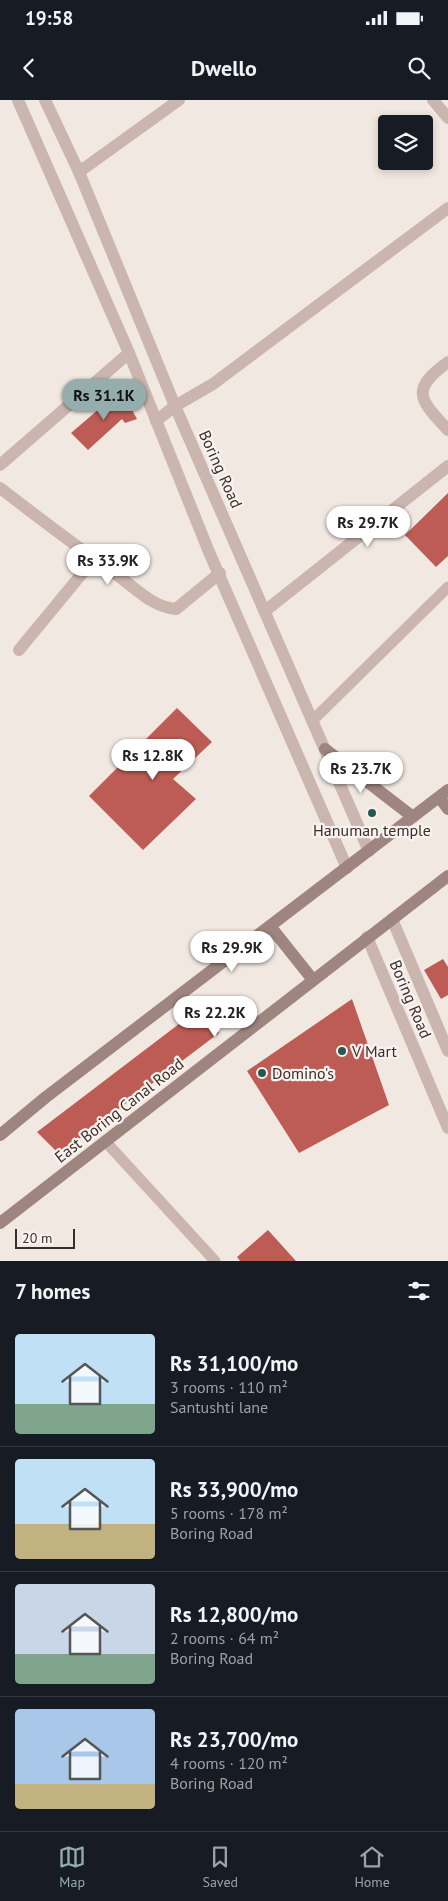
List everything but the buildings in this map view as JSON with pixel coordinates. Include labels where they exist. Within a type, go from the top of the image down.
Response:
[{"type":"main road","points":[[325,749],[413,817]]},
{"type":"main road","points":[[0,1135],[46,1097],[444,793],[448,809]]},
{"type":"main road","name":"East Boring Canal Road","points":[[0,1223],[448,876]]},
{"type":"main road","points":[[270,926],[312,980]]},
{"type":"street","points":[[18,100],[129,354],[220,573],[347,868]]},
{"type":"street","name":"Boring Road","points":[[45,100],[79,172],[175,406],[369,851]]},
{"type":"street","points":[[79,172],[178,100]]},
{"type":"street","points":[[433,100],[448,118]]},
{"type":"street","points":[[156,421],[175,406],[213,384],[448,208]]},
{"type":"street","points":[[0,465],[129,354]]},
{"type":"street","points":[[448,362],[432,374],[424,387],[423,400],[430,411],[448,430]]},
{"type":"street","points":[[265,611],[448,466]]},
{"type":"street","points":[[0,488],[149,600],[163,608],[176,609],[220,573]]},
{"type":"street","points":[[19,650],[94,559]]},
{"type":"street","points":[[392,919],[448,1051]]},
{"type":"street","name":"Boring Road","points":[[367,937],[448,1128]]},
{"type":"lane","points":[[312,721],[448,587]]},
{"type":"lane","points":[[105,1141],[215,1261]]},
{"type":"place","name":"Hanuman temple","points":[[372,813]]},
{"type":"place","name":"V Mart","points":[[342,1051]]},
{"type":"place","name":"Domino's","points":[[262,1073]]}]
